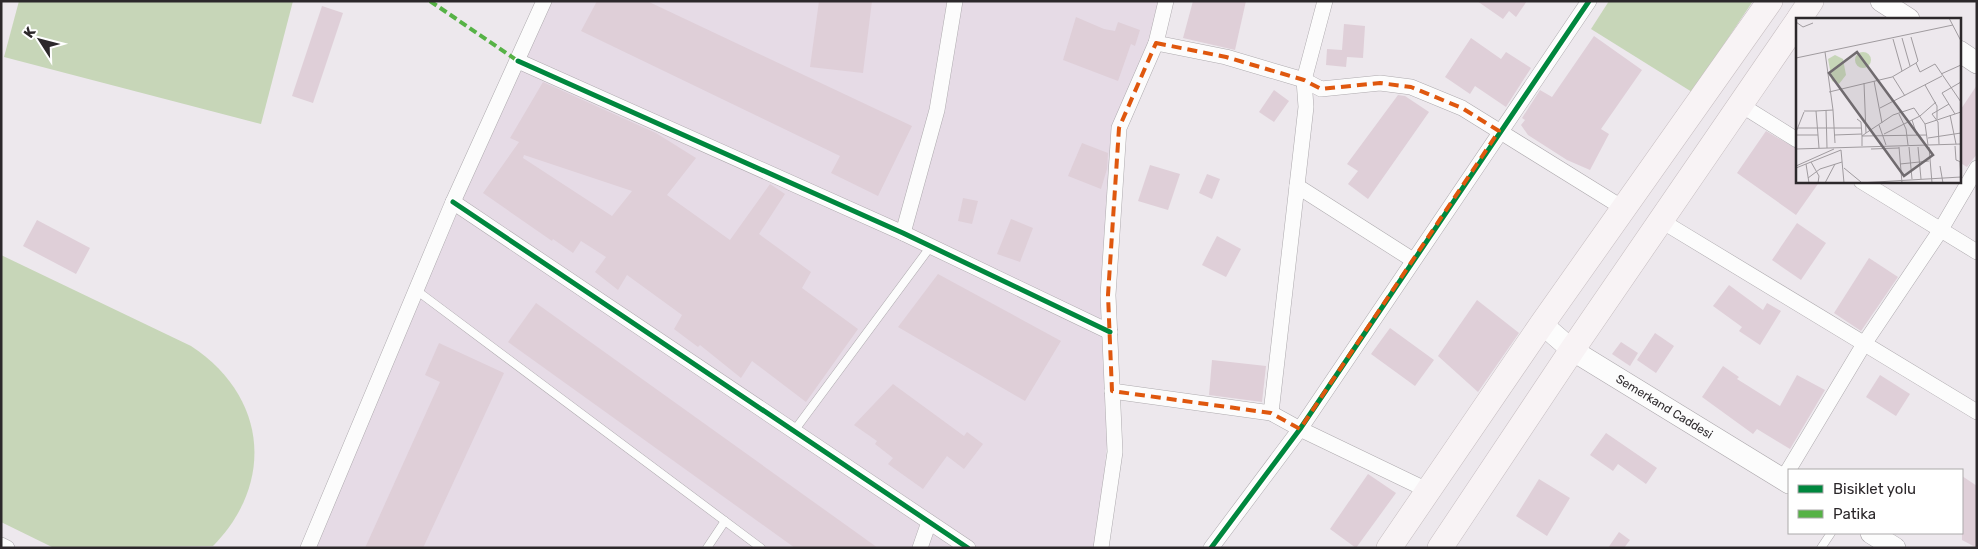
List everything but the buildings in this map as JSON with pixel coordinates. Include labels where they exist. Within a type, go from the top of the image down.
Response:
[{"type":"main road","points":[[1389,548],[1542,324],[1770,1]]},
{"type":"main road","points":[[1800,18],[1811,1]]},
{"type":"main road","points":[[1440,548],[1660,220],[1796,23]]},
{"type":"street","points":[[308,548],[453,202],[544,1]]},
{"type":"street","points":[[903,233],[937,110],[955,1]]},
{"type":"street","points":[[1101,548],[1115,452],[1108,295],[1119,128],[1156,43],[1166,1]]},
{"type":"street","points":[[1271,413],[1306,107],[1304,80],[1325,1]]},
{"type":"street","points":[[1881,1],[1907,18]]},
{"type":"street","points":[[1210,548],[1300,429],[1584,3]]},
{"type":"street","points":[[1156,43],[1226,57],[1304,80],[1321,89],[1380,83],[1411,87],[1462,108],[1624,208]]},
{"type":"street","points":[[1960,52],[1977,63]]},
{"type":"street","points":[[518,61],[932,246],[1110,332]]},
{"type":"street","points":[[1741,105],[1796,139]]},
{"type":"street","points":[[1793,469],[1864,344],[1940,231],[1977,168]]},
{"type":"street","points":[[1864,182],[1940,231],[1977,252]]},
{"type":"street","points":[[1296,186],[1413,260]]},
{"type":"street","points":[[453,202],[968,548]]},
{"type":"street","points":[[1660,220],[1977,412]]},
{"type":"street","name":"Semerkand Caddesi","points":[[1542,324],[1572,350],[1786,481]]},
{"type":"street","points":[[1112,391],[1271,413],[1300,429],[1428,490]]},
{"type":"street","points":[[920,548],[929,522]]},
{"type":"street","points":[[1873,534],[1895,548]]},
{"type":"street","points":[[1,545],[7,548]]},
{"type":"lane","points":[[794,431],[932,246]]},
{"type":"lane","points":[[416,290],[761,548]]},
{"type":"lane","points":[[706,548],[725,521]]},
{"type":"lane","points":[[1821,548],[1830,534]]},
{"type":"highlighted area","points":[[1156,43],[1226,57],[1304,80],[1321,89],[1380,83],[1411,87],[1462,108],[1499,131],[1300,429],[1271,413],[1112,391],[1108,295],[1119,128]]},
{"type":"shaded area","points":[[542,1],[1166,1],[1119,128],[1112,391],[1097,548],[307,548]]},
{"type":"green space","points":[[19,1],[293,1],[261,124],[4,57]]},
{"type":"green space","points":[[1609,1],[1753,1],[1692,92],[1591,29]]},
{"type":"green space","points":[[1,255],[191,346],[216,366],[235,389],[248,414],[254,440],[254,468],[247,495],[233,521],[213,546],[54,548],[1,522]]},
{"type":"marked path","points":[[430,1],[518,61]]},
{"type":"cycle path","points":[[1211,548],[1300,429],[1589,1]]},
{"type":"cycle path","points":[[518,61],[903,233],[1110,332]]},
{"type":"cycle path","points":[[453,202],[968,548]]}]
